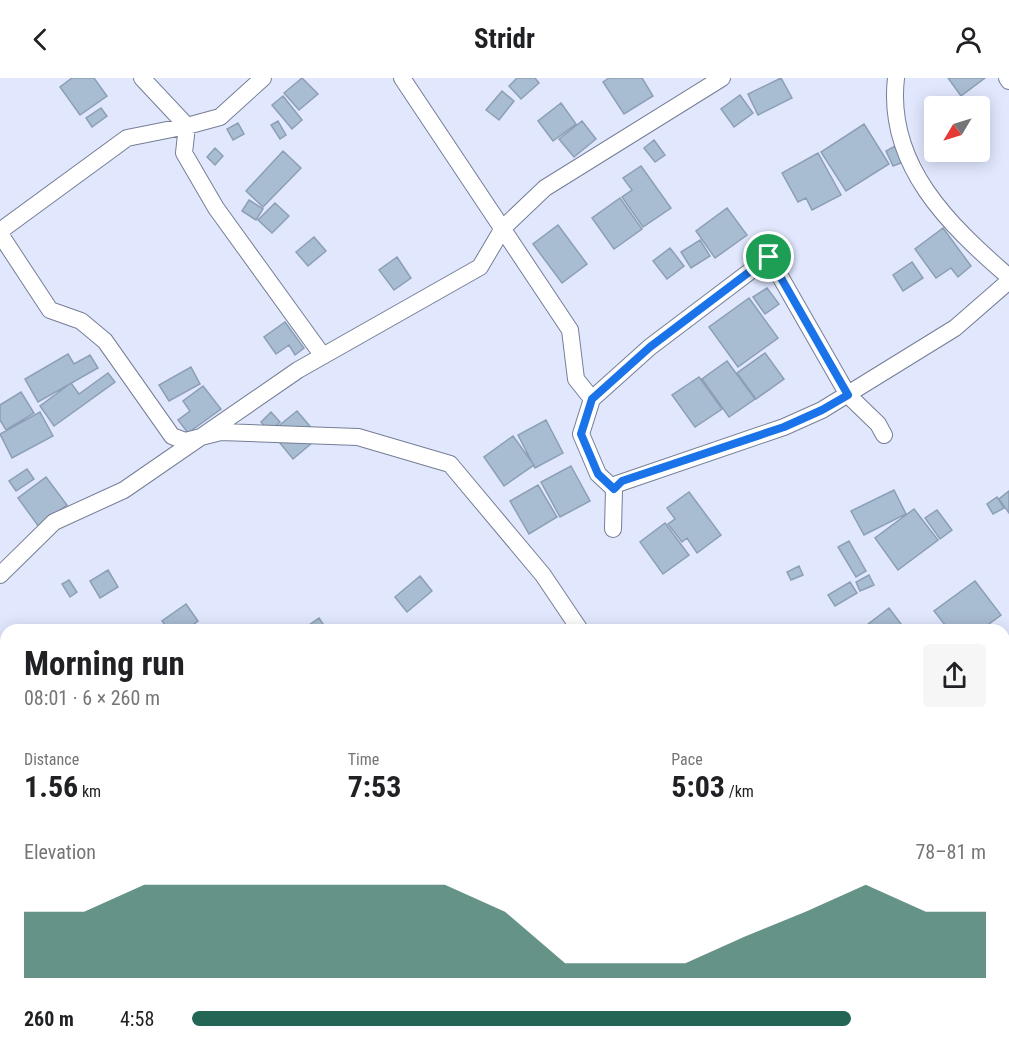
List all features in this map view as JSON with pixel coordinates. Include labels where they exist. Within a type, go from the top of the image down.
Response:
[{"type":"street","points":[[142,78],[187,126],[184,153],[216,208],[323,356]]},
{"type":"street","points":[[264,78],[220,117],[127,138],[0,232],[50,310],[81,321],[105,341],[172,436],[185,441],[221,432],[358,437],[450,464],[543,575],[576,624]]},
{"type":"street","points":[[402,78],[570,330],[576,379],[592,399]]},
{"type":"street","points":[[0,575],[54,522],[124,490],[298,370],[480,267],[503,228],[545,188],[722,78]]},
{"type":"street","points":[[613,529],[614,489],[622,481],[784,427],[822,410],[955,328],[1009,279],[943,214],[922,184],[901,144],[894,99],[896,78]]},
{"type":"street","points":[[614,489],[598,474],[581,434],[592,399],[650,347],[769,257],[848,395],[878,424],[884,435]]},
{"type":"building","points":[[72,78],[94,78],[107,96],[80,115],[60,87]]},
{"type":"building","points":[[302,78],[318,94],[299,110],[284,93]]},
{"type":"building","points":[[517,78],[535,78],[539,83],[521,99],[509,86]]},
{"type":"building","points":[[609,78],[642,78],[653,96],[624,114],[603,82]]},
{"type":"building","points":[[781,78],[792,98],[758,115],[748,94]]},
{"type":"building","points":[[948,78],[985,78],[961,96]]},
{"type":"building","points":[[502,91],[514,101],[499,120],[486,110]]},
{"type":"building","points":[[740,95],[753,113],[734,127],[721,109]]},
{"type":"building","points":[[283,96],[302,120],[292,129],[272,105]]},
{"type":"building","points":[[561,103],[576,124],[553,141],[538,121]]},
{"type":"building","points":[[101,108],[107,116],[92,127],[86,118]]},
{"type":"building","points":[[278,121],[286,135],[280,139],[271,125]]},
{"type":"building","points":[[582,121],[596,139],[574,157],[559,139]]},
{"type":"building","points":[[238,123],[244,134],[233,140],[227,129]]},
{"type":"building","points":[[864,124],[889,164],[846,191],[821,152]]},
{"type":"building","points":[[654,140],[665,155],[655,162],[644,148]]},
{"type":"building","points":[[895,146],[903,162],[893,166],[886,151]]},
{"type":"building","points":[[215,148],[223,156],[215,165],[207,157]]},
{"type":"building","points":[[283,151],[301,168],[263,207],[246,191]]},
{"type":"building","points":[[818,153],[841,195],[812,210],[806,198],[798,202],[782,173]]},
{"type":"building","points":[[641,166],[671,208],[643,227],[622,197],[632,190],[623,178]]},
{"type":"building","points":[[620,198],[642,229],[614,249],[592,218]]},
{"type":"building","points":[[249,200],[263,209],[256,220],[242,211]]},
{"type":"building","points":[[275,203],[289,216],[272,233],[258,220]]},
{"type":"building","points":[[727,208],[747,235],[715,258],[696,231]]},
{"type":"building","points":[[558,225],[587,264],[562,283],[533,244]]},
{"type":"building","points":[[943,228],[971,266],[958,277],[951,268],[936,278],[915,249]]},
{"type":"building","points":[[314,237],[326,251],[308,266],[296,252]]},
{"type":"building","points":[[700,240],[710,256],[691,268],[681,252]]},
{"type":"building","points":[[670,248],[684,266],[667,279],[653,261]]},
{"type":"building","points":[[397,257],[411,278],[394,290],[379,270]]},
{"type":"building","points":[[912,262],[923,278],[903,291],[893,275]]},
{"type":"building","points":[[767,288],[779,304],[765,314],[753,297]]},
{"type":"building","points":[[749,298],[778,338],[738,367],[709,327]]},
{"type":"building","points":[[285,322],[304,348],[295,355],[289,345],[276,354],[264,337]]},
{"type":"building","points":[[765,353],[784,379],[756,399],[737,373]]},
{"type":"building","points":[[68,354],[74,364],[90,355],[98,368],[38,402],[25,379]]},
{"type":"building","points":[[727,361],[755,399],[729,417],[702,379]]},
{"type":"building","points":[[191,367],[200,384],[169,401],[159,385]]},
{"type":"building","points":[[108,373],[115,382],[54,426],[40,406],[71,383],[79,394]]},
{"type":"building","points":[[699,377],[722,409],[695,427],[672,395]]},
{"type":"building","points":[[203,386],[221,409],[188,433],[178,420],[190,411],[183,401]]},
{"type":"building","points":[[21,392],[34,413],[6,430],[0,420],[0,405]]},
{"type":"building","points":[[297,411],[319,437],[293,459],[271,432]]},
{"type":"building","points":[[40,412],[53,436],[12,458],[0,434]]},
{"type":"building","points":[[271,412],[280,422],[270,432],[261,422]]},
{"type":"building","points":[[546,420],[563,453],[535,468],[518,435]]},
{"type":"building","points":[[513,436],[534,465],[504,486],[484,457]]},
{"type":"building","points":[[571,466],[590,501],[560,517],[541,482]]},
{"type":"building","points":[[27,469],[34,479],[16,491],[9,481]]},
{"type":"building","points":[[46,477],[67,505],[39,527],[18,498]]},
{"type":"building","points":[[538,485],[557,517],[529,534],[510,501]]},
{"type":"building","points":[[894,490],[906,514],[864,535],[851,511]]},
{"type":"building","points":[[1009,491],[1009,513],[999,499]]},
{"type":"building","points":[[689,492],[721,535],[697,553],[687,538],[682,542],[668,524],[675,519],[667,508]]},
{"type":"building","points":[[997,497],[1004,508],[993,514],[987,504]]},
{"type":"building","points":[[914,509],[938,540],[898,570],[875,538]]},
{"type":"building","points":[[937,510],[952,530],[940,539],[925,518]]},
{"type":"building","points":[[665,523],[689,555],[663,574],[640,542]]},
{"type":"building","points":[[849,541],[866,571],[856,577],[838,547]]},
{"type":"building","points":[[799,566],[803,575],[791,580],[787,572]]},
{"type":"building","points":[[108,570],[118,587],[100,598],[90,581]]},
{"type":"building","points":[[869,575],[874,585],[860,591],[856,582]]},
{"type":"building","points":[[420,576],[432,591],[407,612],[395,597]]},
{"type":"building","points":[[69,580],[77,592],[70,597],[62,584]]},
{"type":"building","points":[[975,581],[1001,615],[989,624],[944,624],[934,611]]},
{"type":"building","points":[[850,582],[857,593],[835,606],[828,595]]},
{"type":"building","points":[[186,604],[198,621],[194,624],[164,624],[162,621]]},
{"type":"building","points":[[889,608],[901,624],[868,624]]},
{"type":"building","points":[[319,618],[323,624],[310,624]]},
{"type":"route","points":[[769,257],[848,395],[784,427],[622,481],[614,489],[598,474],[581,434],[592,399],[650,347],[769,257]]}]
